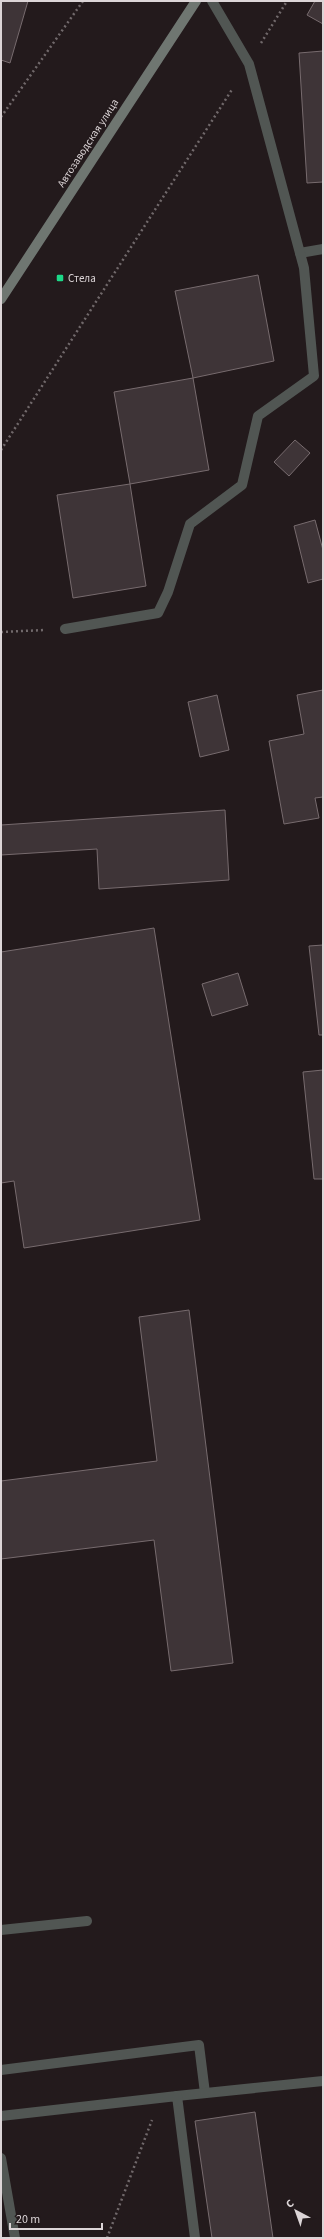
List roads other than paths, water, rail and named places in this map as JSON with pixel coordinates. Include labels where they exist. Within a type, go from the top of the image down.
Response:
[{"type":"street","name":"Автозаводская улица","points":[[1,299],[196,1]]},
{"type":"lane","points":[[65,629],[158,613],[168,592],[190,524],[242,486],[258,416],[314,376],[304,268],[249,64],[212,1]]},
{"type":"lane","points":[[300,253],[323,248]]},
{"type":"lane","points":[[1,1930],[87,1921]]},
{"type":"lane","points":[[1,2070],[199,2045],[205,2093]]},
{"type":"lane","points":[[1,2116],[323,2081]]},
{"type":"lane","points":[[177,2096],[195,2238]]},
{"type":"lane","points":[[1,2158],[15,2238]]},
{"type":"place","name":"Стела","points":[[60,278]]}]
